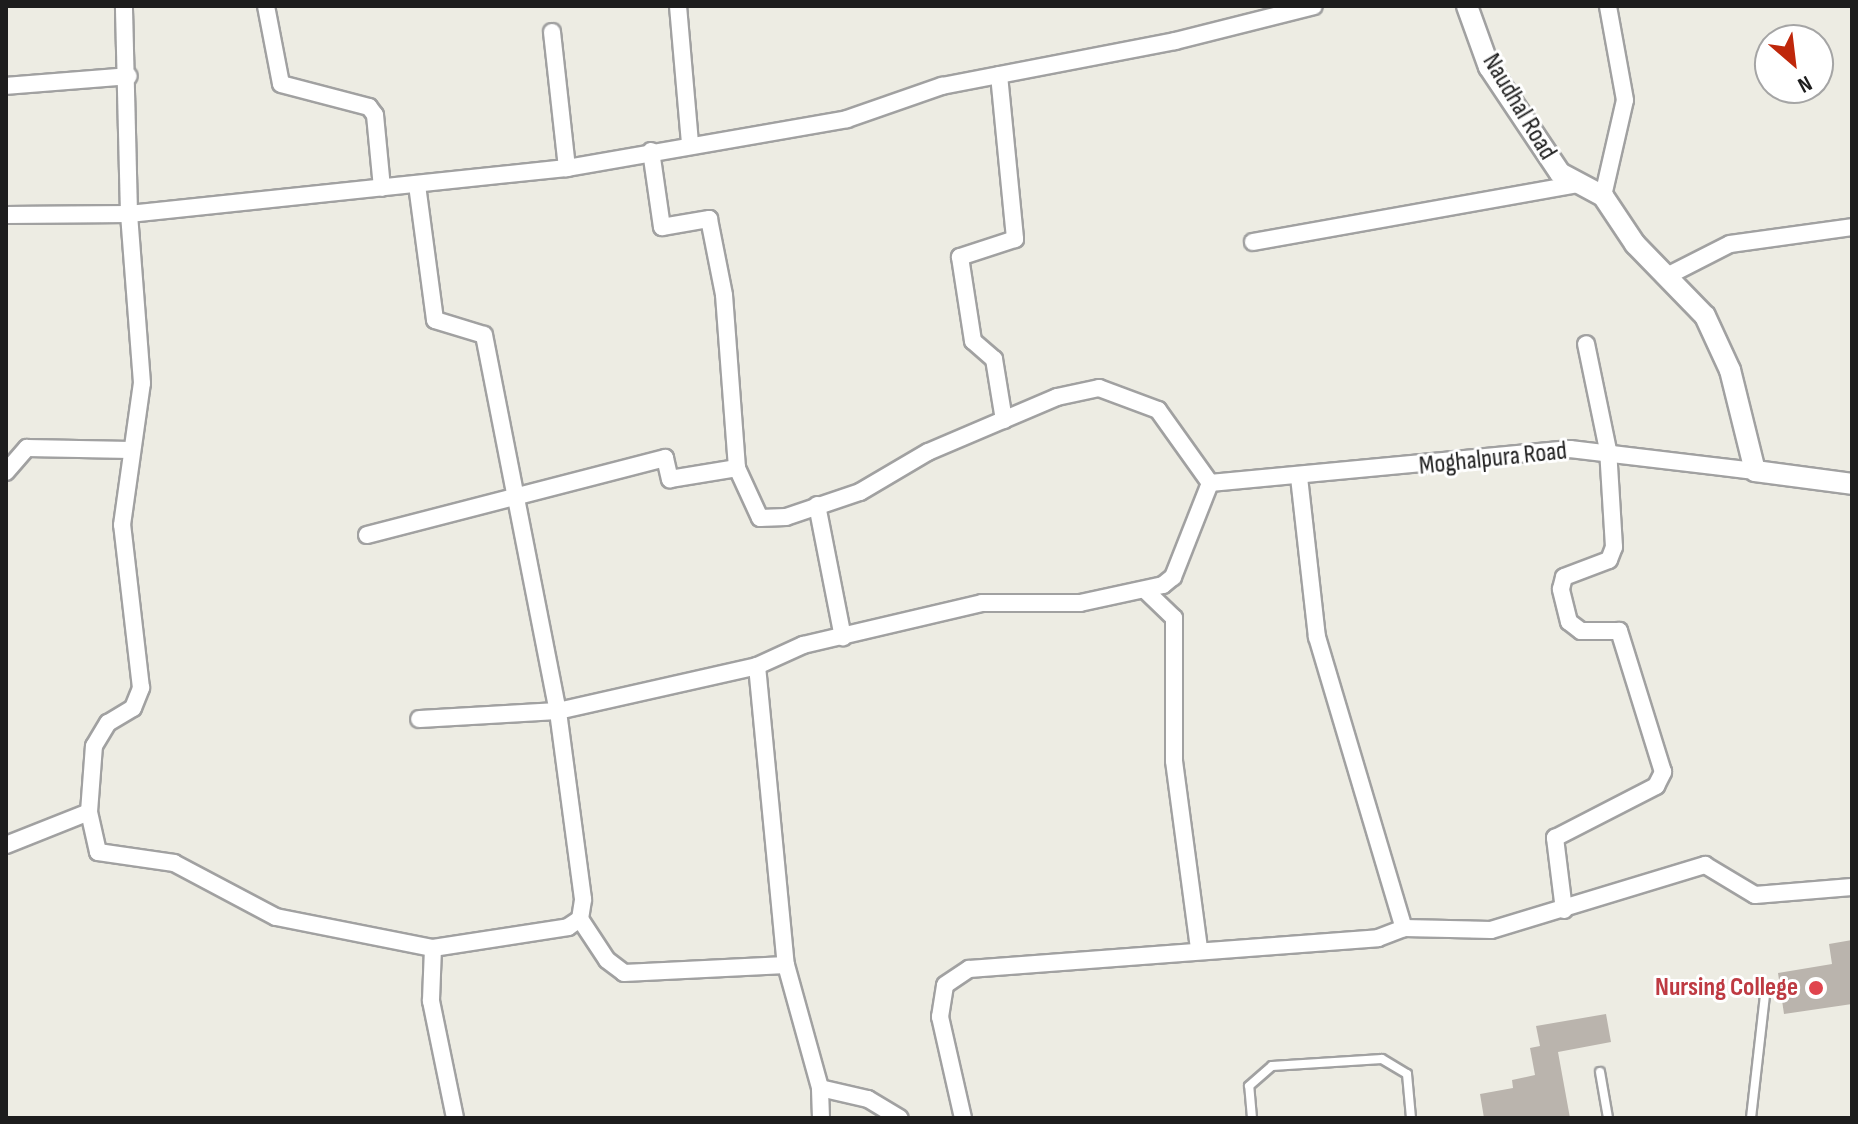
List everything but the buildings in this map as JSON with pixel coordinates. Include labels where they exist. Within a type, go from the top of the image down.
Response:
[{"type":"street","points":[[124,6],[129,76],[129,214],[142,383],[122,525],[141,688],[133,708],[108,723],[94,746],[89,812],[91,841],[108,856],[174,863],[276,917],[433,948],[568,927],[580,919]]},
{"type":"street","points":[[266,6],[281,84],[369,107],[375,115],[382,188]]},
{"type":"street","points":[[678,6],[690,143]]},
{"type":"street","points":[[6,215],[129,214],[567,168],[690,143],[847,119],[942,86],[1248,14],[1314,6]]},
{"type":"street","name":"Naudhal Road","points":[[1467,6],[1489,67],[1560,173],[1603,196]]},
{"type":"street","points":[[1608,6],[1625,100],[1603,196],[1635,244],[1669,275],[1705,316],[1722,349],[1755,471],[1852,484]]},
{"type":"street","points":[[552,32],[567,168]]},
{"type":"street","points":[[999,75],[1015,239],[960,257],[973,341],[994,359],[1004,420]]},
{"type":"street","points":[[6,86],[129,76]]},
{"type":"street","points":[[419,719],[558,711],[757,666],[803,645],[982,603],[1067,604],[1146,591],[1173,577],[1210,483],[1168,418],[1114,392],[1082,389],[928,452],[860,492],[760,518],[737,468],[724,295],[709,219],[662,227],[651,151]]},
{"type":"street","points":[[1253,242],[1578,184]]},
{"type":"street","points":[[417,185],[435,320],[484,335],[512,495],[558,711],[583,899],[580,919],[607,960],[624,973],[786,965]]},
{"type":"street","points":[[1669,275],[1730,244],[1852,227]]},
{"type":"street","points":[[1564,910],[1555,838],[1656,786],[1663,772],[1619,631],[1581,631],[1569,622],[1561,589],[1564,577],[1609,560],[1608,450],[1586,344]]},
{"type":"street","points":[[6,472],[27,448],[131,450]]},
{"type":"street","name":"Moghalpura Road","points":[[1210,483],[1608,450],[1755,471]]},
{"type":"street","points":[[367,535],[512,495],[665,458],[670,479],[737,468]]},
{"type":"street","points":[[1299,477],[1317,637],[1404,928]]},
{"type":"street","points":[[817,505],[843,637]]},
{"type":"street","points":[[1146,591],[1174,618],[1174,761],[1199,948]]},
{"type":"street","points":[[757,666],[786,965],[820,1088],[821,1118]]},
{"type":"street","points":[[6,845],[89,812]]},
{"type":"street","points":[[963,1118],[940,1017],[945,985],[956,975],[1199,948],[1378,938],[1404,928],[1491,930],[1705,865],[1755,895],[1852,887]]},
{"type":"street","points":[[433,948],[431,1001],[455,1118]]},
{"type":"street","points":[[820,1088],[868,1099],[900,1118]]},
{"type":"lane","points":[[1751,1118],[1765,996]]},
{"type":"lane","points":[[1252,1118],[1249,1086],[1272,1066],[1382,1059],[1407,1074],[1411,1118]]},
{"type":"lane","points":[[1600,1072],[1608,1118]]},
{"type":"place","name":"Nursing College","points":[[1816,988]]}]
